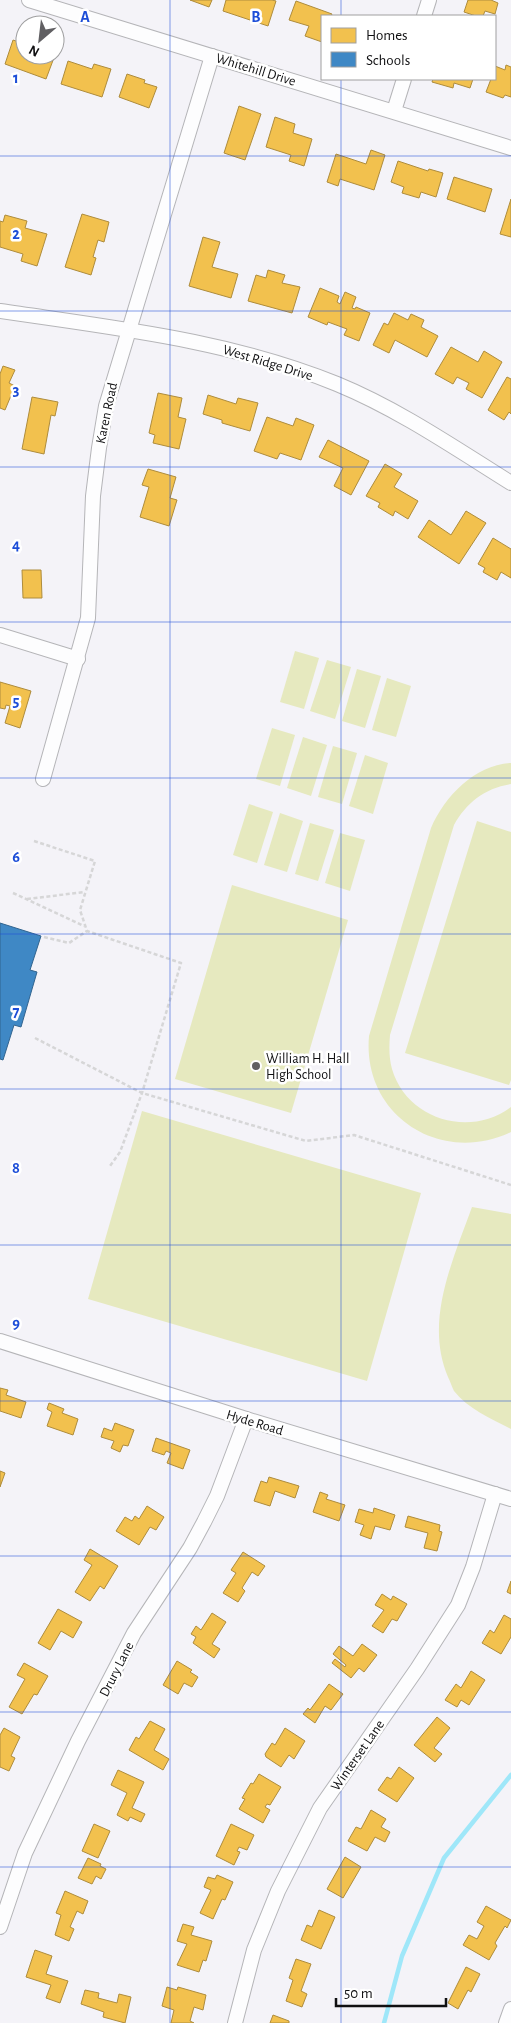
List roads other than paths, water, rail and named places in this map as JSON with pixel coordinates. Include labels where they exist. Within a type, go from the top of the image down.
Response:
[{"type":"street","name":"Whitehill Drive","points":[[29,0],[511,148]]},
{"type":"street","points":[[424,15],[429,0]]},
{"type":"street","name":"Karen Road","points":[[43,779],[85,634],[90,604],[93,496],[106,406],[212,56]]},
{"type":"street","points":[[394,111],[404,80]]},
{"type":"street","name":"West Ridge Drive","points":[[0,311],[214,345],[272,360],[337,384],[387,408],[447,443],[511,484]]},
{"type":"street","points":[[0,635],[78,659]]},
{"type":"street","name":"Hyde Road","points":[[0,1341],[246,1419],[511,1499]]},
{"type":"street","name":"Drury Lane","points":[[0,1927],[25,1854],[78,1741],[134,1633],[190,1548],[204,1522],[217,1496],[246,1419]]},
{"type":"street","name":"Winterset Lane","points":[[235,2023],[254,1950],[282,1882],[320,1808],[417,1669],[458,1605],[473,1567],[495,1494]]},
{"type":"street","points":[[506,2023],[511,2010]]},
{"type":"waterway","points":[[384,2023],[402,1956],[444,1858],[511,1775]]},
{"type":"place","name":"William H. Hall High School","points":[[256,1066]]}]
